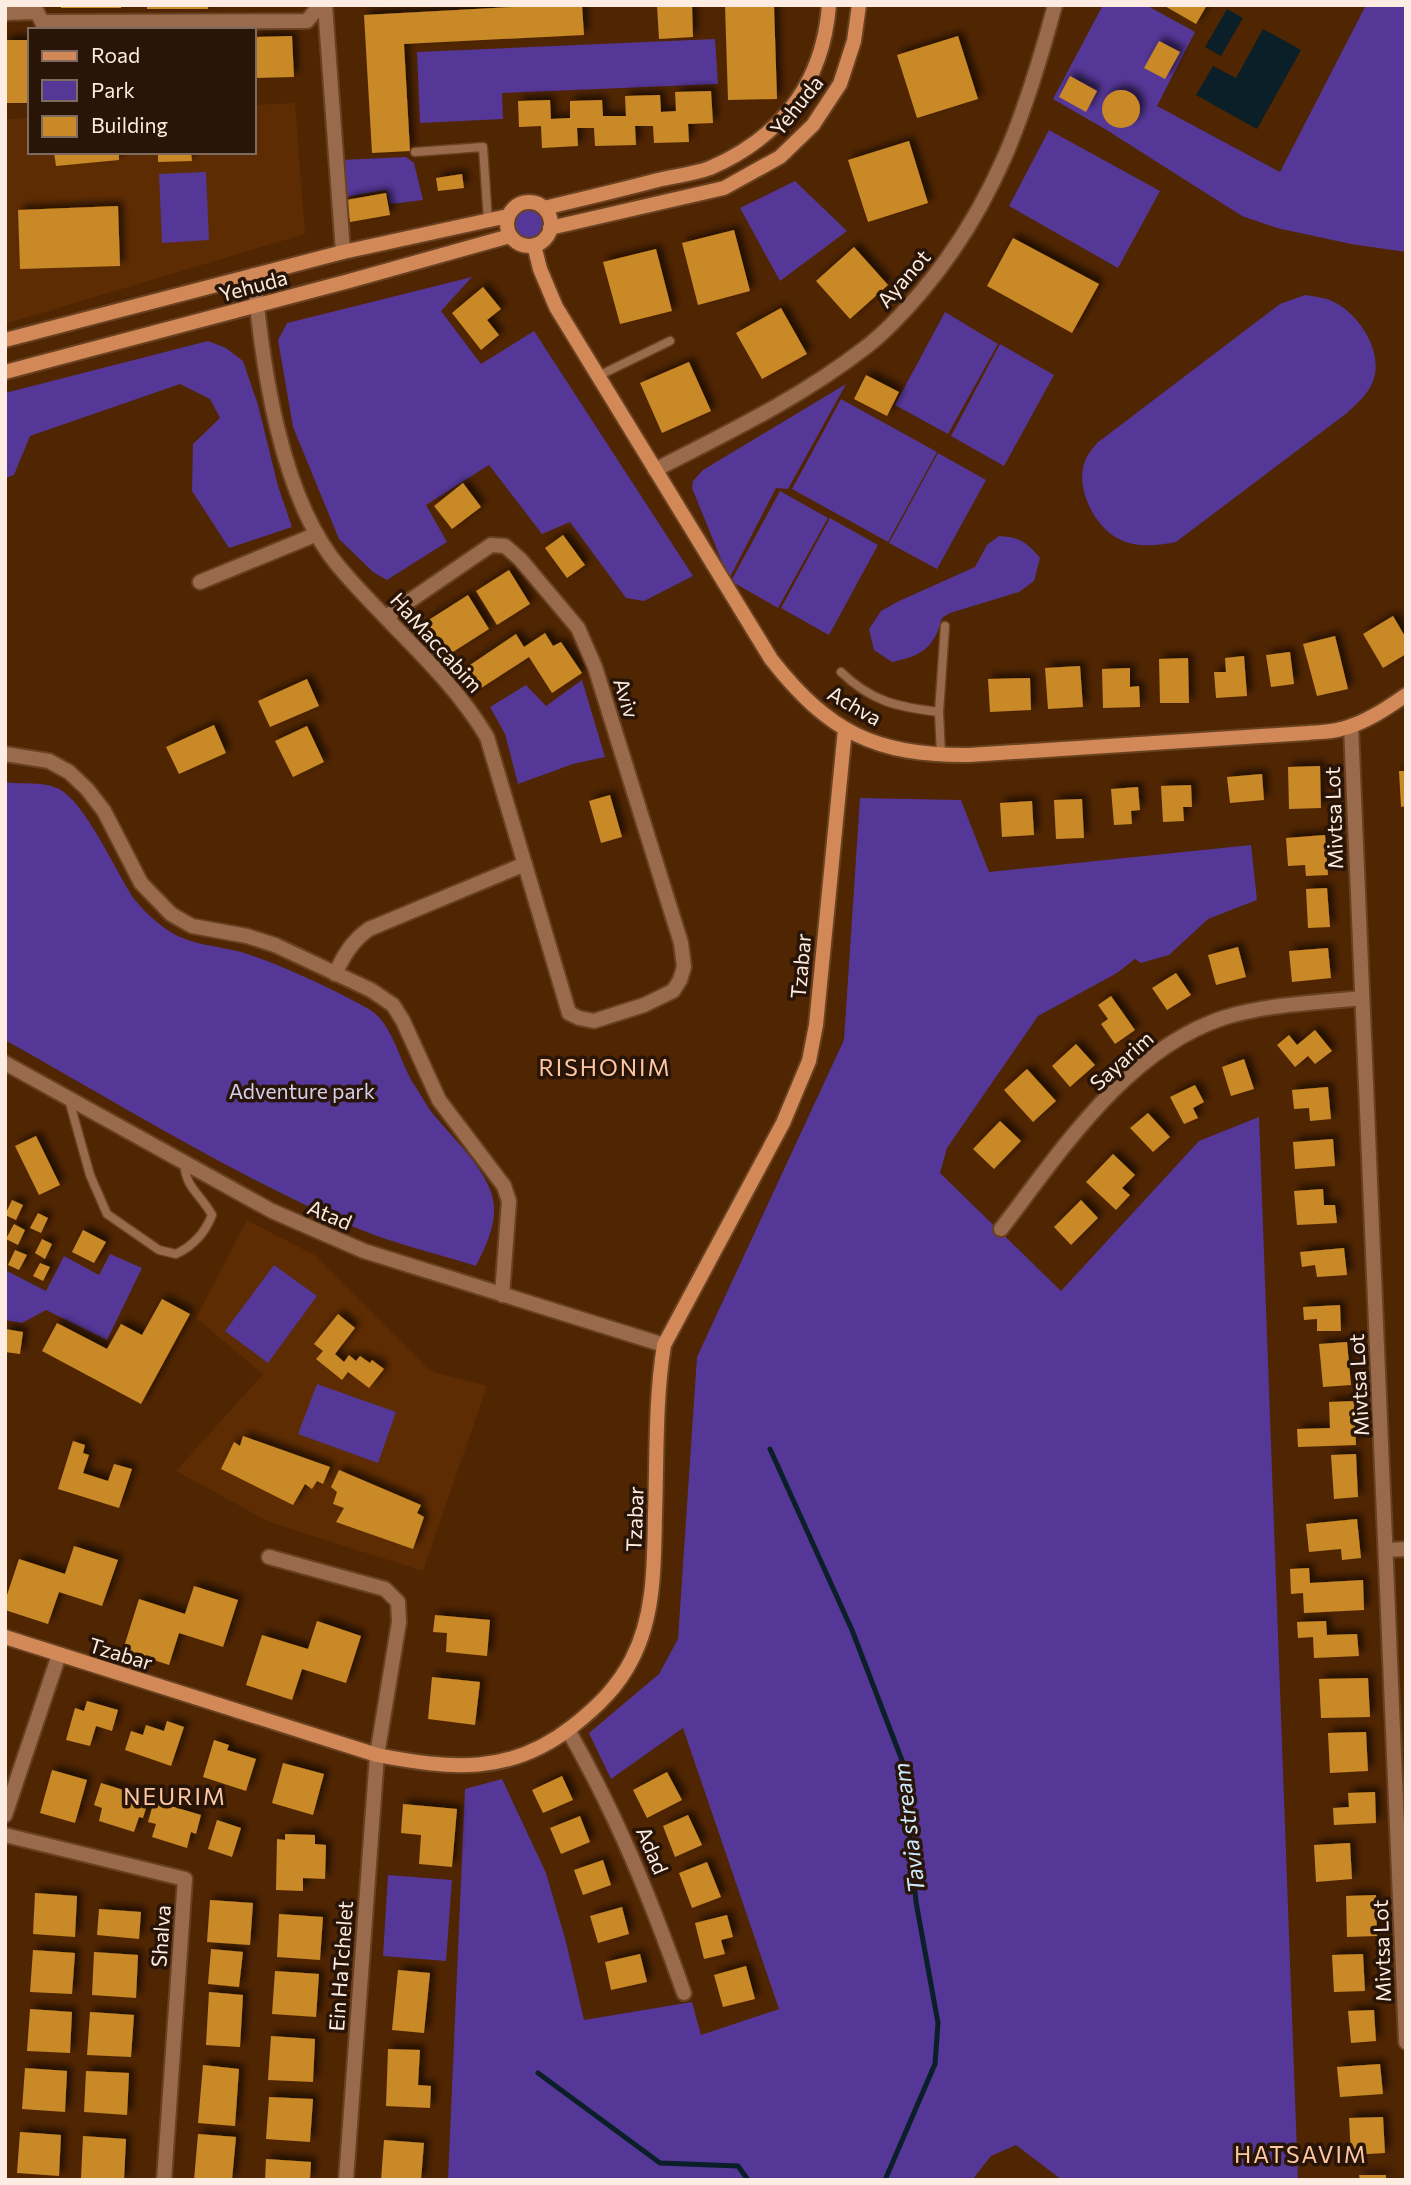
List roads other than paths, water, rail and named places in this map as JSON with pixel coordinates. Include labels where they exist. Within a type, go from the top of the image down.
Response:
[{"type":"street","points":[[5,12],[37,12],[42,22],[307,21],[323,5]]},
{"type":"street","points":[[323,5],[343,252]]},
{"type":"street","name":"Yehuda","points":[[544,208],[709,168],[767,135],[791,110],[814,70],[825,35],[829,5]]},
{"type":"street","name":"Yehuda","points":[[550,228],[724,188],[780,157],[813,125],[841,84],[855,41],[859,5]]},
{"type":"street","name":"Ayanot","points":[[655,470],[813,383],[866,347],[902,314],[970,228],[1000,170],[1036,71],[1055,5]]},
{"type":"street","points":[[524,202],[538,204],[544,208],[551,221],[544,239],[534,245],[523,245],[510,236],[508,216],[512,210],[524,202]]},
{"type":"street","name":"Yehuda","points":[[5,340],[343,252],[508,216]]},
{"type":"street","name":"Yehuda","points":[[5,372],[510,236]]},
{"type":"street","name":"Achva","points":[[534,245],[555,307],[771,659],[796,691],[828,718],[862,739],[900,749],[942,755],[1308,733],[1351,726],[1406,695]]},
{"type":"street","name":"HaMaccabim","points":[[254,275],[276,423],[299,496],[317,534],[339,567],[447,681],[471,710],[487,737],[569,1013],[594,1021],[644,1005]]},
{"type":"street","points":[[200,582],[317,534]]},
{"type":"street","name":"Aviv","points":[[386,617],[491,545],[505,546],[520,559],[578,628],[596,667],[681,943],[684,967],[680,980],[673,990],[644,1005]]},
{"type":"street","name":"Mivtsa Lot","points":[[1351,726],[1406,2042]]},
{"type":"street","name":"Tzabar","points":[[5,1637],[377,1755],[460,1767],[497,1764],[538,1749],[592,1711],[616,1686],[632,1659],[644,1630],[651,1595],[655,1547],[659,1378],[664,1345],[783,1123],[809,1061],[816,1025],[845,729]]},
{"type":"street","points":[[5,768],[11,755],[49,761],[68,772],[87,789],[104,811],[141,883],[171,914],[192,926],[247,936],[275,945],[370,990],[393,1005],[439,1100],[504,1185],[509,1201],[502,1295]]},
{"type":"street","points":[[335,974],[356,938],[369,929],[525,864]]},
{"type":"street","name":"Sayarim","points":[[1001,1229],[1063,1148],[1105,1101],[1147,1059],[1186,1032],[1236,1015],[1361,998]]},
{"type":"street","name":"Atad","points":[[5,1063],[272,1211],[322,1235],[364,1251],[664,1345]]},
{"type":"street","points":[[1386,1550],[1406,1549]]},
{"type":"street","name":"Ein HaTchelet","points":[[269,1557],[385,1589],[398,1602],[399,1622],[377,1755],[346,2180]]},
{"type":"street","points":[[5,1815],[59,1656]]},
{"type":"street","name":"Adad","points":[[568,1730],[598,1782],[645,1884],[684,1993]]},
{"type":"street","name":"Shalva","points":[[5,1835],[185,1879],[164,2180]]},
{"type":"lane","points":[[415,152],[483,147],[488,221]]},
{"type":"lane","points":[[598,376],[670,341]]},
{"type":"lane","points":[[942,755],[939,712],[945,626]]},
{"type":"lane","points":[[841,672],[858,688],[881,701],[906,708],[939,712]]},
{"type":"lane","points":[[69,1100],[90,1175],[107,1213],[159,1250],[176,1254],[196,1241],[208,1226],[212,1215],[186,1180],[184,1163]]},
{"type":"water","points":[[1227,9],[1243,18],[1221,56],[1205,47]]},
{"type":"water","points":[[1263,29],[1301,50],[1257,129],[1196,95],[1213,66],[1236,78]]},
{"type":"waterway","name":"Tavia stream","points":[[770,1449],[852,1630],[903,1763],[916,1902],[938,2023],[935,2064],[885,2180]]},
{"type":"waterway","points":[[538,2073],[660,2163],[738,2166],[748,2180]]},
{"type":"district","name":"RISHONIM","points":[[605,1067]]},
{"type":"district","name":"NEURIM","points":[[175,1796]]},
{"type":"district","name":"HATSAVIM","points":[[1301,2154]]},
{"type":"park label","name":"Adventure park","points":[[302,1090]]}]
